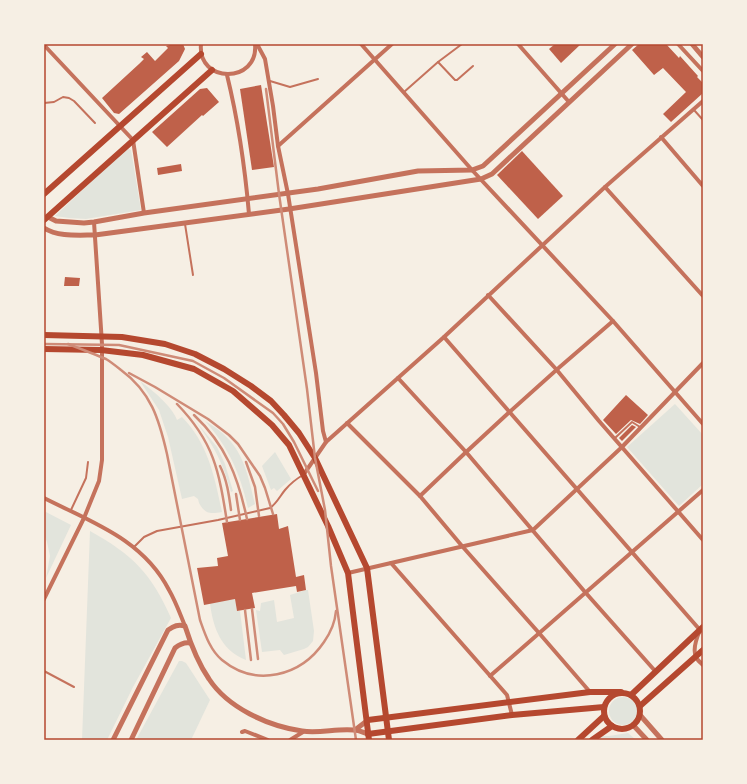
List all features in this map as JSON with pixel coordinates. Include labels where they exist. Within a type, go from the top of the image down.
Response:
[{"type":"main road","points":[[44,194],[201,54]]},
{"type":"main road","points":[[46,219],[212,70]]},
{"type":"main road","points":[[44,335],[122,337],[165,344],[195,354],[224,369],[271,401],[299,433],[315,458],[367,568],[389,740]]},
{"type":"main road","points":[[44,349],[101,350],[143,355],[194,369],[233,391],[272,424],[289,445],[304,474],[348,573],[369,737],[387,732],[512,715],[604,707]]},
{"type":"main road","points":[[631,695],[702,629]]},
{"type":"main road","points":[[640,706],[703,650]]},
{"type":"main road","points":[[368,720],[590,692],[622,692],[631,695],[637,700],[640,706],[640,715],[633,725],[619,729],[607,722],[604,716],[604,707],[608,698],[614,694],[622,692]]},
{"type":"main road","points":[[578,740],[604,716]]},
{"type":"main road","points":[[592,740],[612,726]]},
{"type":"street","points":[[201,44],[201,54],[205,63],[212,70],[227,75],[235,74],[250,65],[254,57],[256,44]]},
{"type":"street","points":[[256,44],[265,58],[278,146],[288,194],[316,373],[323,431],[326,442]]},
{"type":"street","points":[[361,44],[472,170],[613,321],[703,424]]},
{"type":"street","points":[[278,146],[392,44]]},
{"type":"street","points":[[518,44],[569,102]]},
{"type":"street","points":[[46,219],[84,223],[94,222],[144,213],[288,194],[418,172],[472,170],[483,166],[615,44]]},
{"type":"street","points":[[44,228],[49,231],[66,235],[95,236],[290,209],[481,179],[492,174],[632,44]]},
{"type":"street","points":[[678,44],[703,71]]},
{"type":"street","points":[[692,44],[703,57]]},
{"type":"street","points":[[44,45],[133,140],[144,213]]},
{"type":"street","points":[[227,75],[242,154],[249,214]]},
{"type":"street","points":[[304,474],[326,442],[444,337],[542,245],[661,137],[703,101]]},
{"type":"street","points":[[661,137],[703,186]]},
{"type":"street","points":[[605,188],[703,296]]},
{"type":"street","points":[[44,599],[84,518],[99,481],[102,460],[101,337],[94,222]]},
{"type":"street","points":[[488,296],[556,369],[614,439],[703,540]]},
{"type":"street","points":[[420,496],[556,369],[613,321]]},
{"type":"street","points":[[444,337],[577,490],[702,629],[696,639],[695,650],[696,657],[703,665]]},
{"type":"street","points":[[348,573],[533,530],[622,447],[703,363]]},
{"type":"street","points":[[398,378],[466,452],[585,592],[656,672]]},
{"type":"street","points":[[347,423],[420,496],[590,692]]},
{"type":"street","points":[[490,676],[703,490]]},
{"type":"street","points":[[44,498],[101,525],[134,547],[158,572],[169,589],[185,626],[190,643],[209,680],[226,699],[251,714],[276,725],[303,732],[355,730],[369,737]]},
{"type":"street","points":[[391,563],[507,695],[512,715]]},
{"type":"street","points":[[113,740],[168,630],[174,626],[185,626]]},
{"type":"street","points":[[131,740],[175,648],[186,642],[190,643]]},
{"type":"street","points":[[640,715],[662,740]]},
{"type":"street","points":[[355,730],[368,720]]},
{"type":"street","points":[[633,725],[647,740]]},
{"type":"street","points":[[242,732],[245,731],[268,740]]},
{"type":"street","points":[[290,740],[303,732]]},
{"type":"lane","points":[[403,93],[438,62],[462,44]]},
{"type":"lane","points":[[438,62],[455,80],[457,80],[473,66]]},
{"type":"lane","points":[[269,81],[290,87],[318,79]]},
{"type":"lane","points":[[44,103],[54,102],[62,97],[69,98],[74,101],[95,123]]},
{"type":"lane","points":[[693,109],[703,120]]},
{"type":"lane","points":[[185,223],[193,275]]},
{"type":"lane","points":[[614,439],[632,422],[641,427]]},
{"type":"lane","points":[[71,512],[86,478],[88,462]]},
{"type":"lane","points":[[134,547],[144,537],[157,531],[218,520],[270,508],[293,482],[304,474]]},
{"type":"lane","points":[[44,671],[74,687]]},
{"type":"shaded area","points":[[127,148],[131,150],[141,210],[86,219],[55,216]]},
{"type":"shaded area","points":[[140,381],[171,409],[177,420],[182,417],[198,438],[213,474],[222,512],[211,513],[206,511],[201,507],[198,499],[194,496],[182,499],[168,437],[159,410]]},
{"type":"shaded area","points":[[675,404],[703,435],[703,484],[679,506],[627,447]]},
{"type":"shaded area","points":[[193,418],[217,447],[225,464],[233,491],[231,492],[216,453]]},
{"type":"shaded area","points":[[205,421],[227,438],[235,447],[240,456],[249,478],[255,504],[248,508],[237,472],[227,451]]},
{"type":"shaded area","points":[[275,452],[291,479],[277,491],[274,488],[271,490],[262,466]]},
{"type":"shaded area","points":[[44,511],[71,525],[46,578],[50,556],[44,534]]},
{"type":"shaded area","points":[[90,531],[118,548],[139,567],[156,589],[171,618],[133,687],[107,740],[82,740]]},
{"type":"shaded area","points":[[308,590],[314,631],[313,641],[304,649],[284,655],[280,650],[262,652],[256,610],[260,611],[261,603],[274,600],[277,622],[294,618],[290,595]]},
{"type":"shaded area","points":[[235,599],[237,611],[240,611],[246,660],[237,656],[224,644],[216,629],[211,612],[210,603]]},
{"type":"shaded area","points":[[179,661],[186,663],[210,700],[191,740],[136,740]]},
{"type":"shaded area","points":[[623,697],[633,701],[637,711],[633,721],[623,725],[613,721],[609,711],[613,701]]},
{"type":"shaded area","points":[[628,733],[636,740],[597,740],[602,736]]},
{"type":"building","points":[[183,44],[185,49],[179,61],[119,114],[114,113],[102,98],[144,59],[141,57],[147,52],[155,61],[168,48],[166,46]]},
{"type":"building","points":[[555,44],[581,44],[561,63],[549,49]]},
{"type":"building","points":[[639,44],[666,44],[679,58],[680,56],[703,83],[703,93],[671,122],[663,114],[686,92],[663,68],[654,75],[632,50]]},
{"type":"building","points":[[261,85],[274,167],[252,170],[240,89]]},
{"type":"building","points":[[207,88],[219,102],[203,116],[202,115],[167,147],[152,132],[200,89]]},
{"type":"building","points":[[522,151],[563,196],[538,219],[497,175]]},
{"type":"building","points":[[181,164],[182,171],[158,175],[157,168]]},
{"type":"building","points":[[65,277],[80,278],[79,286],[64,286]]},
{"type":"building","points":[[626,395],[648,415],[640,424],[631,420],[616,434],[603,420]]},
{"type":"building","points":[[632,425],[636,427],[622,441],[619,438]]},
{"type":"building","points":[[277,514],[279,529],[288,526],[296,577],[304,575],[306,590],[297,592],[296,586],[252,593],[255,608],[237,611],[235,599],[204,605],[197,568],[218,566],[217,558],[228,556],[222,523]]},
{"type":"railway","points":[[266,89],[315,458],[325,510],[331,566],[356,740]]},
{"type":"railway","points":[[44,344],[119,345],[193,361],[224,378],[273,413],[283,424],[294,442],[318,491]]},
{"type":"railway","points":[[68,344],[106,359],[114,364],[140,387],[152,407],[161,429],[167,454],[200,620],[208,642],[214,652],[222,660],[235,669],[249,674],[263,676],[291,670],[314,654],[324,642],[329,635],[335,620],[336,611]]},
{"type":"railway","points":[[129,373],[208,419],[229,435],[238,444],[260,476],[273,514]]},
{"type":"railway","points":[[177,404],[199,431],[213,458],[221,487],[227,522]]},
{"type":"railway","points":[[194,415],[215,438],[229,462],[235,476],[247,519]]},
{"type":"railway","points":[[246,462],[255,487],[259,516]]},
{"type":"railway","points":[[220,466],[226,482],[231,510]]},
{"type":"railway","points":[[236,494],[240,520]]},
{"type":"railway","points":[[252,609],[258,659]]},
{"type":"railway","points":[[245,610],[251,660]]}]
